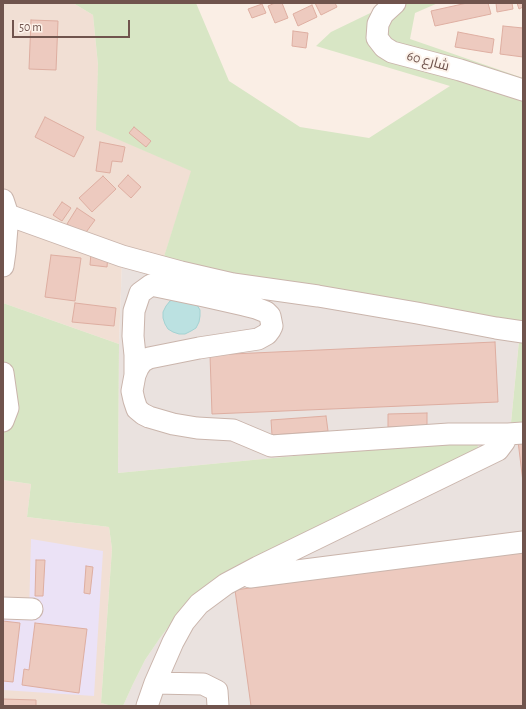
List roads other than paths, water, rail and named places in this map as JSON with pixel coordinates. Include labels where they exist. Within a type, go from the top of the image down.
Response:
[{"type":"street","name":"شارع 60","points":[[395,3],[383,14],[378,24],[377,38],[384,47],[392,52],[460,70],[523,90]]},
{"type":"street","points":[[3,266],[6,252],[5,208],[122,256],[181,272],[233,284],[318,296],[523,332]]},
{"type":"street","points":[[135,375],[142,362],[149,358],[199,348],[258,339],[266,334],[272,326],[270,316],[266,312],[244,304],[152,285],[140,293],[134,311],[133,336],[135,375],[132,391],[137,409],[142,414],[149,417],[173,424],[197,428],[233,430],[271,446],[449,434],[515,433]]},
{"type":"street","points":[[3,373],[8,408],[3,421]]},
{"type":"street","points":[[147,706],[173,642],[184,622],[199,604],[226,584],[498,450],[504,442],[515,433]]},
{"type":"street","points":[[234,580],[523,542]]},
{"type":"street","points":[[3,608],[32,609]]},
{"type":"street","points":[[156,683],[203,684],[217,691],[218,706]]},
{"type":"water","points":[[175,298],[197,305],[200,310],[199,322],[196,328],[185,334],[179,334],[168,329],[163,318],[163,312],[166,306]]}]
